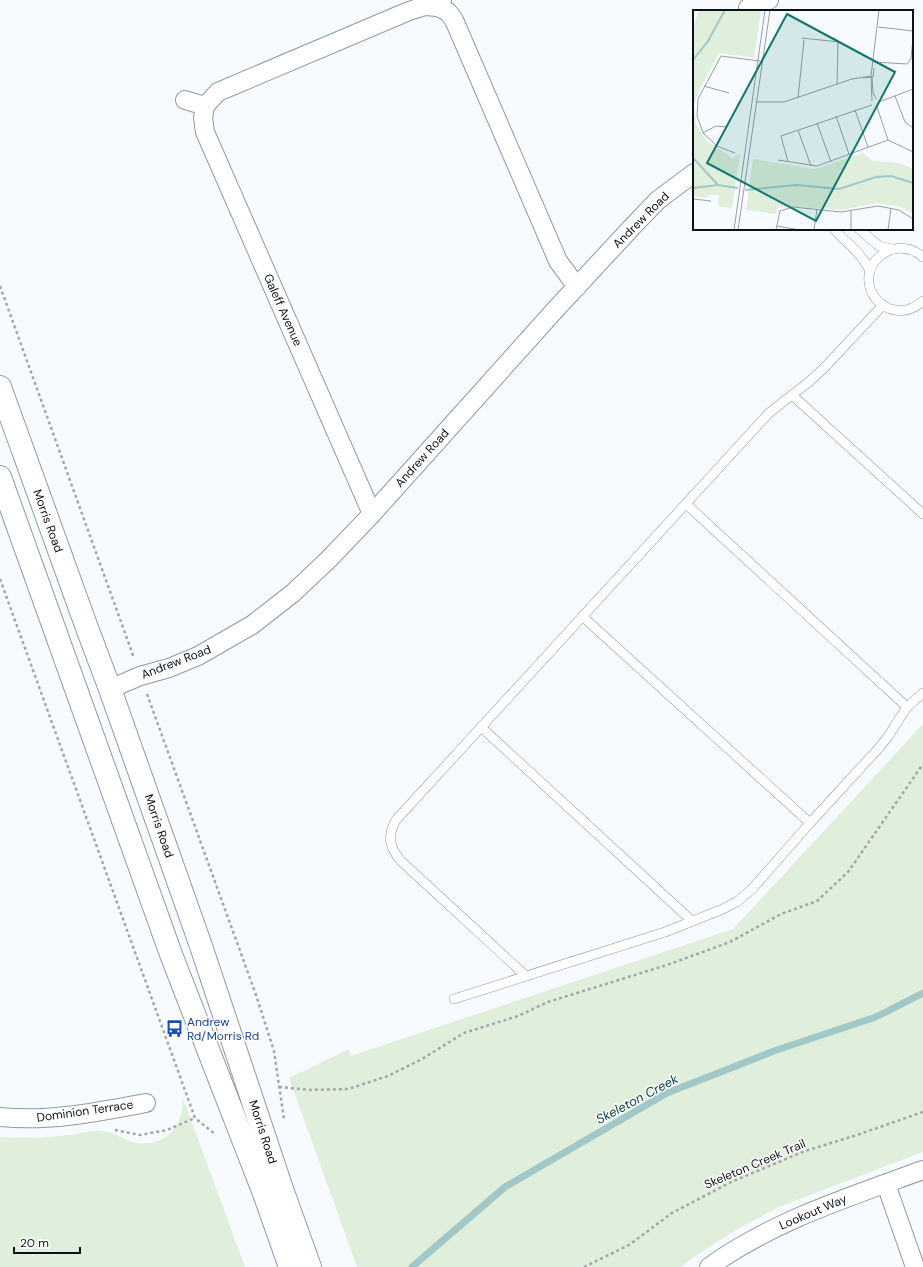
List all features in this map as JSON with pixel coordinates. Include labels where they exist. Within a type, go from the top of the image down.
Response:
[{"type":"street","points":[[747,6],[769,0]]},
{"type":"street","points":[[185,100],[205,106],[218,92],[409,11],[440,3],[454,20],[558,261],[577,287]]},
{"type":"street","name":"Galeff Avenue","points":[[205,106],[203,118],[205,132],[372,514]]},
{"type":"street","name":"Andrew Road","points":[[110,689],[140,676],[169,668],[198,656],[252,625],[293,593],[328,560],[372,514],[577,287],[658,200],[693,174]]},
{"type":"street","name":"Morris Road","points":[[2,396],[110,689],[201,946],[273,1193],[290,1267]]},
{"type":"street","name":"Morris Road","points":[[0,477],[172,957],[273,1193],[310,1267]]},
{"type":"street","points":[[81,700],[110,689]]},
{"type":"street","name":"Dominion Terrace","points":[[0,1117],[47,1118],[146,1103]]},
{"type":"street","name":"Lookout Way","points":[[709,1267],[738,1248],[784,1224],[838,1200],[923,1170]]},
{"type":"street","points":[[886,1184],[916,1267]]},
{"type":"lane","points":[[835,230],[857,251],[870,271]]},
{"type":"lane","points":[[860,230],[879,246],[892,249]]},
{"type":"lane","points":[[923,257],[915,251],[898,248],[881,254],[870,271],[869,284],[878,301],[893,310],[905,310],[915,307],[923,301]]},
{"type":"lane","points":[[526,976],[402,861],[391,847],[391,828],[396,820],[769,413],[810,381],[825,367],[883,305]]},
{"type":"lane","points":[[792,395],[923,514]]},
{"type":"lane","points":[[686,504],[906,707]]},
{"type":"lane","points":[[582,616],[810,823]]},
{"type":"lane","points":[[454,999],[665,932],[724,909],[738,901],[752,889],[887,738],[906,707],[923,693]]},
{"type":"lane","points":[[481,727],[692,922]]},
{"type":"path","points":[[0,286],[256,995],[274,1051],[285,1124]]},
{"type":"path","points":[[0,579],[195,1118],[218,1136]]},
{"type":"path","points":[[279,1086],[310,1090],[348,1089],[388,1076],[422,1059],[464,1033],[518,1016],[548,1002],[667,965],[730,942],[782,914],[817,901],[848,872],[923,764]]},
{"type":"path","name":"Skeleton Creek Trail","points":[[584,1267],[629,1244],[672,1213],[731,1182],[805,1151],[923,1112]]},
{"type":"green space","points":[[923,724],[923,1152],[779,1207],[736,1230],[681,1267],[357,1267],[289,1078],[349,1049],[350,1056],[733,929]]},
{"type":"green space","points":[[182,1095],[245,1267],[0,1267],[0,1137],[44,1137],[106,1131],[129,1141],[138,1143],[158,1141],[173,1131],[178,1123],[181,1114]]},
{"type":"waterway","name":"Skeleton Creek","points":[[412,1267],[505,1187],[667,1093],[774,1051],[876,1017],[923,993]]},
{"type":"place","name":"Andrew Rd/Morris Rd","points":[[174,1029]]}]
